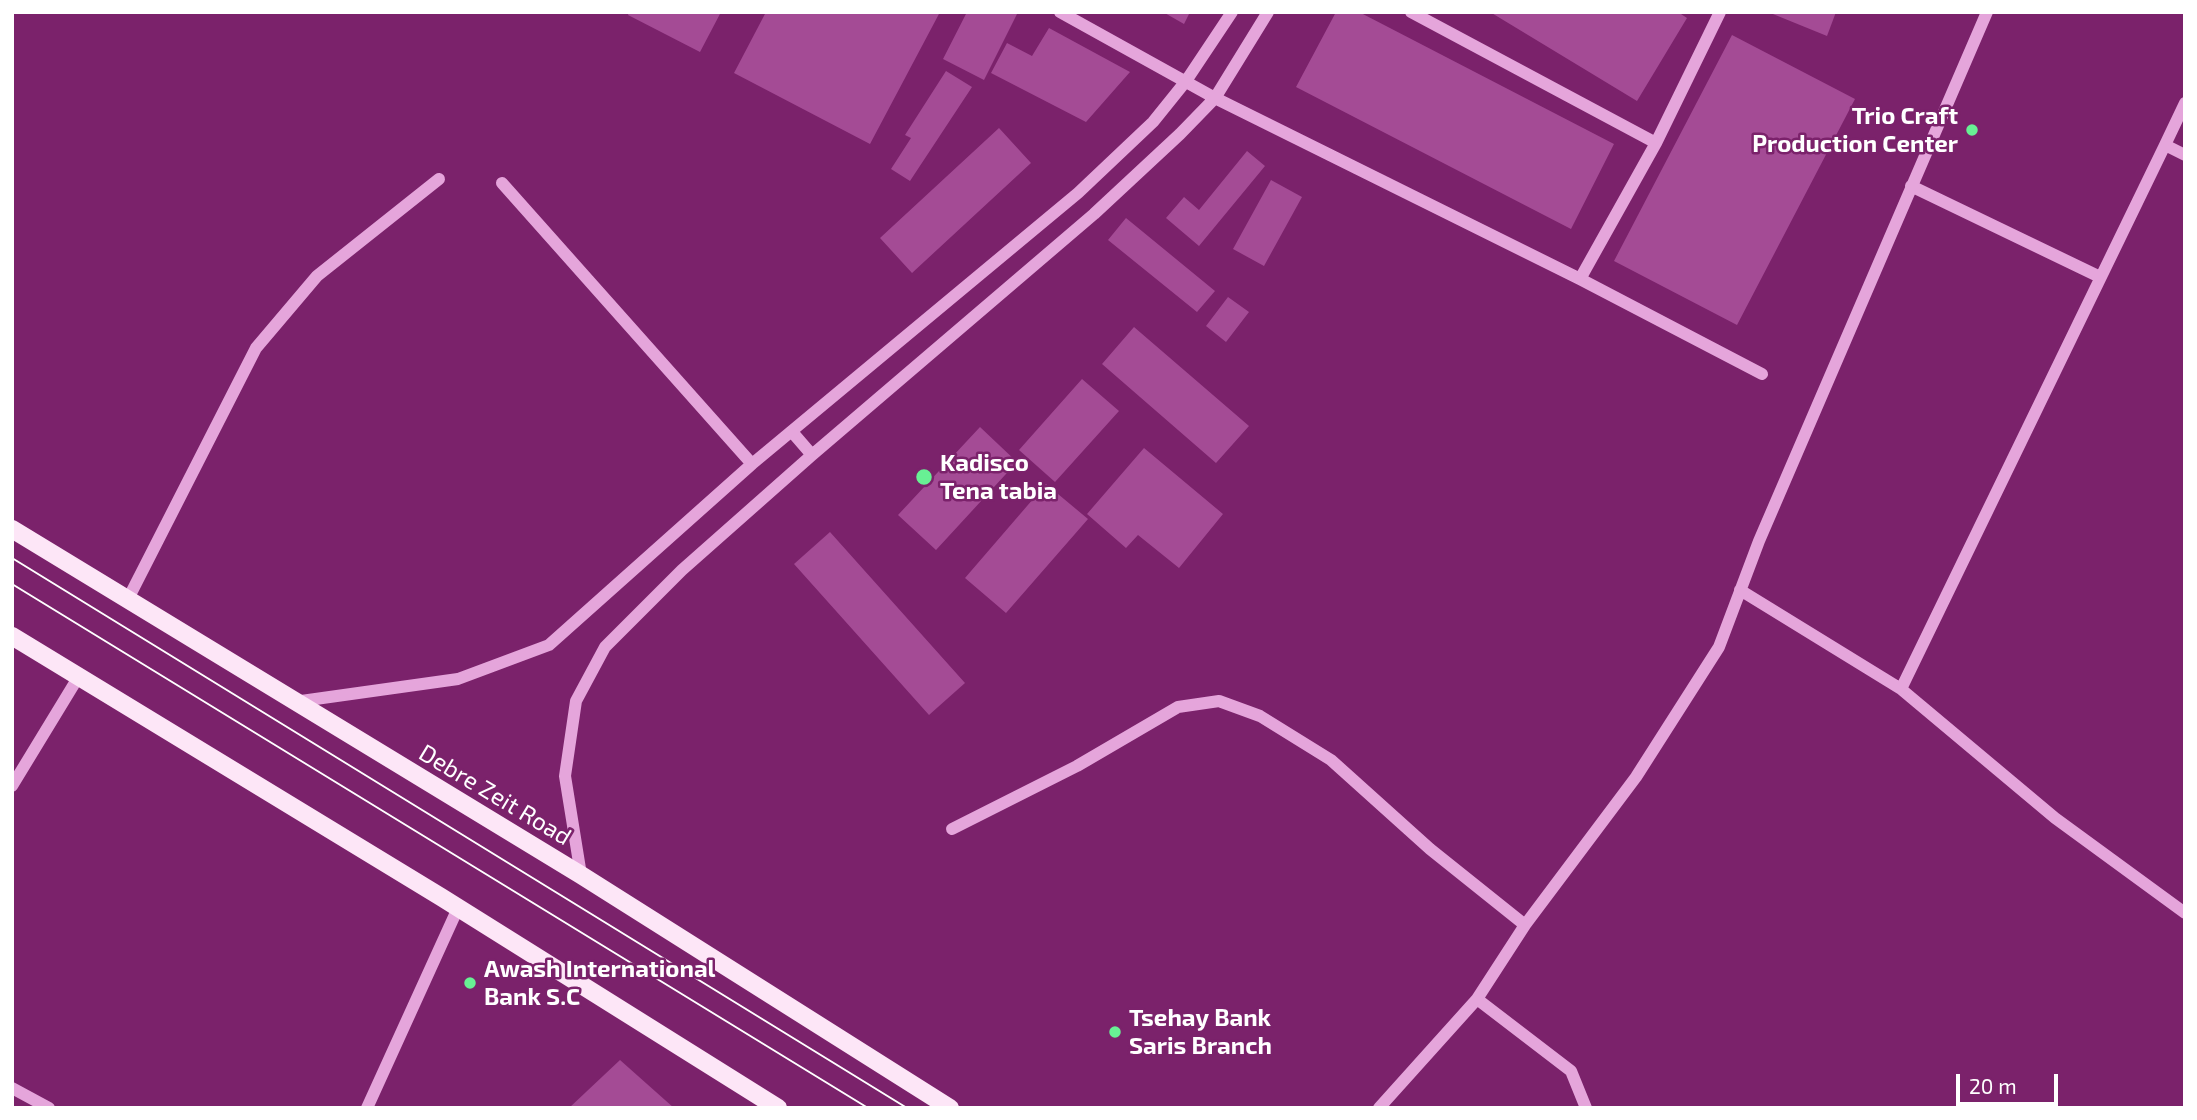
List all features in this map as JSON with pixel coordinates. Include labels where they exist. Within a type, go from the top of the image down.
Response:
[{"type":"main road","name":"Debre Zeit Road","points":[[12,529],[581,875],[950,1108]]},
{"type":"main road","points":[[12,636],[458,908],[778,1108]]},
{"type":"street","points":[[1060,12],[1215,98],[1580,279],[1762,374]]},
{"type":"street","points":[[293,702],[458,679],[549,645],[752,464],[1078,193],[1153,122],[1186,81],[1232,12]]},
{"type":"street","points":[[581,875],[565,776],[576,701],[605,647],[682,570],[812,455],[1094,215],[1215,98],[1268,12]]},
{"type":"street","points":[[1410,12],[1656,142]]},
{"type":"street","points":[[1580,279],[1656,142],[1720,12]]},
{"type":"street","points":[[1380,1108],[1477,999],[1525,925],[1643,766],[1719,647],[1740,590],[1987,12]]},
{"type":"street","points":[[1901,689],[2185,103]]},
{"type":"street","points":[[2165,145],[2185,155]]},
{"type":"street","points":[[128,599],[257,348],[317,276],[439,179]]},
{"type":"street","points":[[502,183],[752,464]]},
{"type":"street","points":[[1911,186],[2100,277]]},
{"type":"street","points":[[793,432],[812,455]]},
{"type":"street","points":[[1740,590],[1901,689],[2055,818],[2185,913]]},
{"type":"street","points":[[12,786],[79,676]]},
{"type":"street","points":[[953,829],[1077,766],[1178,707],[1219,701],[1260,716],[1331,760],[1430,849],[1525,925]]},
{"type":"street","points":[[367,1108],[458,908]]},
{"type":"street","points":[[1477,999],[1571,1070],[1586,1108]]},
{"type":"street","points":[[12,1088],[49,1108]]},
{"type":"building","points":[[629,12],[721,12],[700,52],[628,15]]},
{"type":"building","points":[[766,12],[940,12],[870,144],[734,73]]},
{"type":"building","points":[[967,12],[1018,12],[984,80],[943,59]]},
{"type":"building","points":[[1163,12],[1190,12],[1184,24]]},
{"type":"building","points":[[1336,12],[1359,12],[1614,144],[1571,229],[1296,87]]},
{"type":"building","points":[[1490,12],[1678,12],[1687,18],[1637,101]]},
{"type":"building","points":[[1768,12],[1836,12],[1827,36]]},
{"type":"building","points":[[1049,28],[1130,72],[1086,122],[991,73],[1007,43],[1032,56]]},
{"type":"building","points":[[1732,35],[1855,99],[1737,325],[1614,261]]},
{"type":"building","points":[[946,71],[972,87],[910,181],[891,169],[911,138],[905,135]]},
{"type":"building","points":[[999,128],[1031,163],[912,273],[880,238]]},
{"type":"building","points":[[1247,151],[1265,166],[1199,246],[1166,218],[1184,197],[1199,210]]},
{"type":"building","points":[[1271,180],[1302,197],[1264,266],[1233,249]]},
{"type":"building","points":[[1126,218],[1215,291],[1197,312],[1108,240]]},
{"type":"building","points":[[1228,297],[1249,312],[1226,342],[1206,326]]},
{"type":"building","points":[[1134,327],[1249,426],[1216,463],[1102,364]]},
{"type":"building","points":[[1082,379],[1119,411],[1055,482],[1019,450]]},
{"type":"building","points":[[980,427],[1017,462],[936,550],[898,515]]},
{"type":"building","points":[[1144,448],[1223,514],[1179,568],[1138,535],[1126,548],[1087,514]]},
{"type":"building","points":[[1046,484],[1088,519],[1006,613],[965,578]]},
{"type":"building","points":[[830,532],[965,683],[929,715],[794,564]]},
{"type":"building","points":[[620,1060],[674,1108],[569,1108]]},
{"type":"tram line","points":[[12,558],[907,1108]]},
{"type":"tram line","points":[[12,584],[868,1108]]},
{"type":"place","name":"Trio Craft Production Center","points":[[1972,130]]},
{"type":"place","name":"Kadisco Tena tabia","points":[[924,477]]},
{"type":"place","name":"Awash International Bank S.C","points":[[470,983]]},
{"type":"place","name":"Tsehay Bank Saris Branch","points":[[1115,1032]]}]
